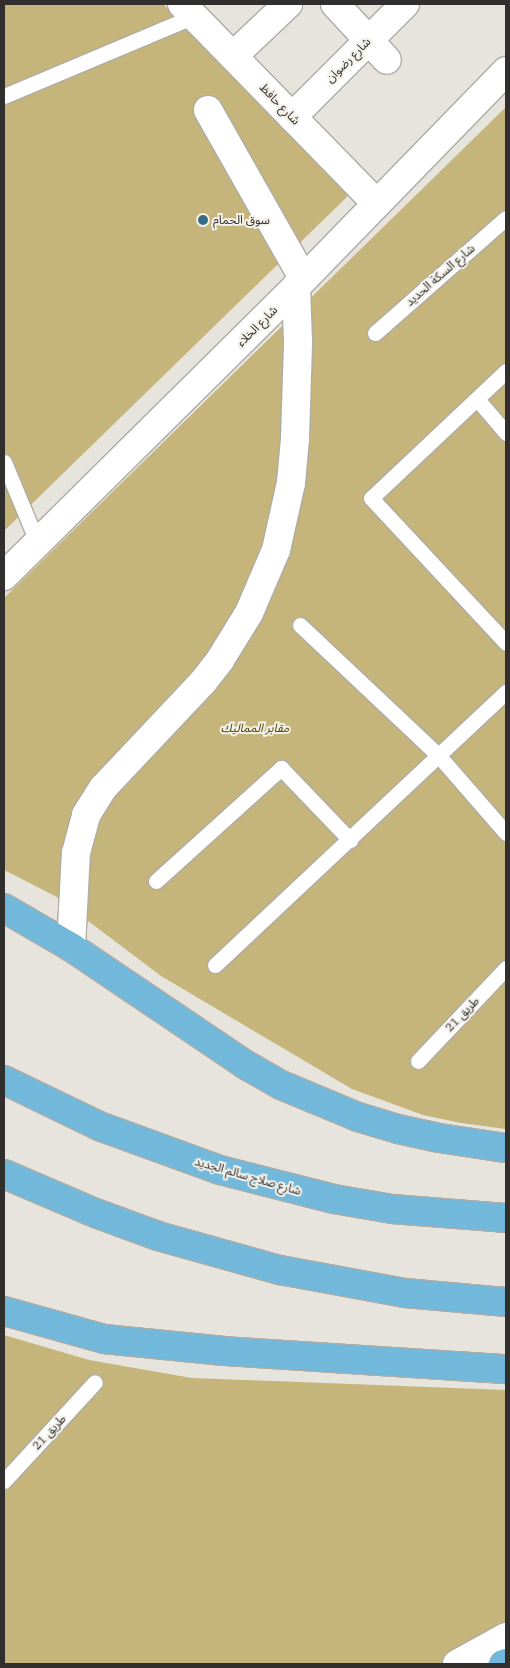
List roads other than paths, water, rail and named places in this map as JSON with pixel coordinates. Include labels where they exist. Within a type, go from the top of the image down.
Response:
[{"type":"highway","points":[[4,908],[71,948],[212,1044],[281,1085],[335,1108],[398,1129],[439,1138],[506,1148]]},
{"type":"highway","name":"شارع صلاح سالم الجديد","points":[[4,1080],[125,1136],[211,1167],[258,1180],[334,1199],[392,1209],[506,1218]]},
{"type":"highway","points":[[4,1174],[98,1214],[158,1236],[280,1270],[405,1293],[506,1302]]},
{"type":"highway","points":[[4,1311],[104,1339],[224,1351],[506,1369]]},
{"type":"street","points":[[233,56],[288,4]]},
{"type":"street","points":[[335,4],[387,60]]},
{"type":"street","name":"شارع رضوان","points":[[292,117],[406,4]]},
{"type":"street","name":"شارع حافظ","points":[[188,10],[377,204]]},
{"type":"street","name":"شارع الخلاء","points":[[4,576],[300,282],[506,71]]},
{"type":"street","points":[[71,948],[76,853],[86,815],[103,788],[203,682],[220,660],[249,613],[276,550],[291,483],[295,439],[300,282],[208,110]]},
{"type":"street","points":[[457,1664],[506,1637]]},
{"type":"lane","points":[[4,96],[188,10]]},
{"type":"lane","name":"شارع السكة الحديد","points":[[374,333],[506,218]]},
{"type":"lane","points":[[506,371],[371,498],[506,643]]},
{"type":"lane","points":[[477,399],[506,433]]},
{"type":"lane","points":[[4,462],[38,544]]},
{"type":"lane","points":[[300,625],[439,756],[506,833]]},
{"type":"lane","points":[[215,965],[506,692]]},
{"type":"lane","points":[[156,881],[280,768],[350,840]]},
{"type":"lane","name":"طريق 21","points":[[418,1061],[506,968]]},
{"type":"lane","name":"طريق 21","points":[[4,1481],[95,1382]]},
{"type":"place","name":"سوق الحمام","points":[[203,220]]},
{"type":"park label","name":"مقابر المماليك","points":[[255,728]]}]
